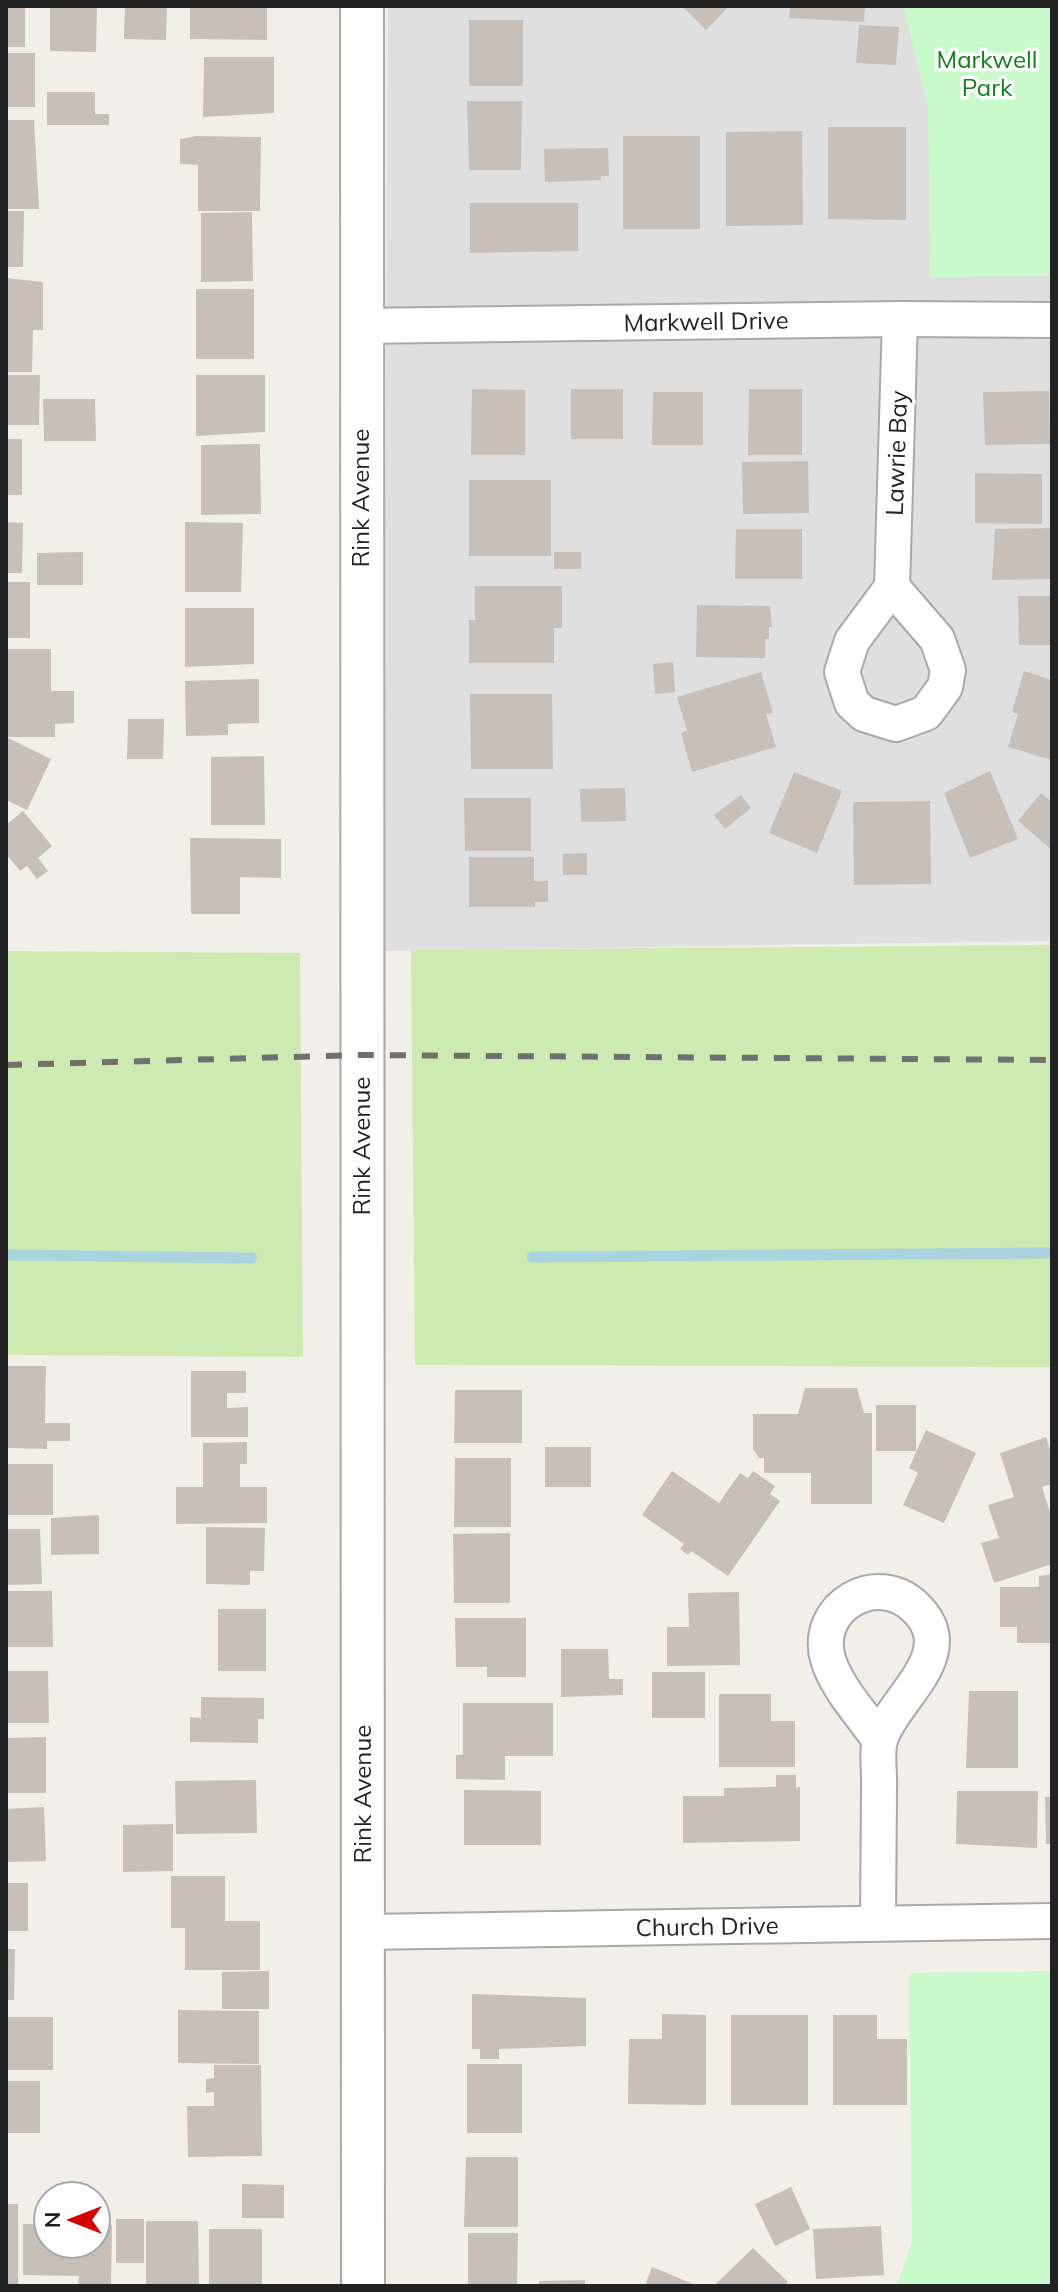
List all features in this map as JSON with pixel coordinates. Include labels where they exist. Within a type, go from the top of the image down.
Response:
[{"type":"street","name":"Rink Avenue","points":[[362,6],[359,326],[363,2286]]},
{"type":"street","name":"Lawrie Bay","points":[[892,587],[900,319]]},
{"type":"street","name":"Markwell Drive","points":[[359,326],[1052,320]]},
{"type":"street","points":[[878,1922],[880,1740]]},
{"type":"street","name":"Church Drive","points":[[362,1932],[1052,1921]]},
{"type":"shaded area","points":[[388,6],[1052,6],[1052,941],[383,951]]},
{"type":"green space","name":"Markwell Park","points":[[903,6],[1052,6],[1052,276],[930,277],[928,107]]},
{"type":"green space","points":[[1052,945],[1052,1367],[415,1365],[411,950]]},
{"type":"green space","points":[[6,951],[300,953],[303,1357],[6,1355]]},
{"type":"green space","points":[[1052,1971],[1052,2286],[897,2286],[912,2241],[909,1973]]},
{"type":"building","points":[[6,6],[25,6],[25,47],[6,47]]},
{"type":"building","points":[[50,6],[97,6],[96,52],[50,51]]},
{"type":"building","points":[[125,6],[167,6],[166,40],[124,39]]},
{"type":"building","points":[[190,6],[267,6],[267,40],[190,39]]},
{"type":"building","points":[[682,6],[729,6],[706,30]]},
{"type":"building","points":[[790,6],[865,6],[864,22],[789,18]]},
{"type":"building","points":[[469,20],[523,20],[523,86],[469,86]]},
{"type":"building","points":[[859,25],[899,27],[896,65],[856,63]]},
{"type":"building","points":[[6,53],[35,53],[35,107],[6,107]]},
{"type":"building","points":[[204,57],[274,57],[274,113],[203,117]]},
{"type":"building","points":[[47,92],[95,92],[95,114],[109,114],[109,125],[47,125]]},
{"type":"building","points":[[467,101],[522,101],[521,170],[469,170]]},
{"type":"building","points":[[6,120],[34,120],[39,209],[6,209]]},
{"type":"building","points":[[828,127],[906,127],[906,220],[828,219]]},
{"type":"building","points":[[802,131],[803,225],[726,226],[726,132]]},
{"type":"building","points":[[197,136],[261,137],[260,211],[198,211],[198,165],[180,164],[180,139]]},
{"type":"building","points":[[623,136],[700,136],[700,229],[623,229]]},
{"type":"building","points":[[608,148],[609,176],[601,176],[601,180],[545,182],[544,149]]},
{"type":"building","points":[[470,203],[578,203],[578,251],[470,253]]},
{"type":"building","points":[[6,211],[24,211],[23,267],[6,267]]},
{"type":"building","points":[[252,212],[253,281],[201,282],[201,213]]},
{"type":"building","points":[[6,278],[43,282],[43,330],[33,330],[32,372],[6,372]]},
{"type":"building","points":[[196,289],[254,289],[254,359],[196,359]]},
{"type":"building","points":[[6,375],[40,375],[39,425],[6,425]]},
{"type":"building","points":[[196,375],[265,375],[265,432],[196,436]]},
{"type":"building","points":[[472,389],[525,390],[525,455],[471,455]]},
{"type":"building","points":[[571,389],[623,389],[623,439],[571,439]]},
{"type":"building","points":[[749,389],[802,389],[802,455],[748,455]]},
{"type":"building","points":[[1049,391],[1050,444],[985,445],[983,392]]},
{"type":"building","points":[[653,392],[703,392],[703,445],[652,445]]},
{"type":"building","points":[[43,399],[95,399],[96,441],[44,441]]},
{"type":"building","points":[[6,439],[22,439],[22,495],[6,495]]},
{"type":"building","points":[[260,444],[261,514],[201,515],[201,445]]},
{"type":"building","points":[[808,461],[809,513],[743,514],[742,462]]},
{"type":"building","points":[[975,473],[1042,474],[1042,524],[975,523]]},
{"type":"building","points":[[469,480],[551,480],[551,556],[469,556]]},
{"type":"building","points":[[6,522],[23,523],[22,573],[6,573]]},
{"type":"building","points":[[185,522],[243,523],[241,592],[185,592]]},
{"type":"building","points":[[1052,528],[1052,579],[992,580],[995,529]]},
{"type":"building","points":[[736,529],[802,529],[802,579],[735,579]]},
{"type":"building","points":[[83,552],[83,585],[37,585],[37,553]]},
{"type":"building","points":[[554,552],[581,552],[581,569],[554,569]]},
{"type":"building","points":[[6,582],[30,582],[30,638],[6,638]]},
{"type":"building","points":[[475,586],[562,586],[562,628],[554,628],[554,663],[469,663],[469,620],[475,620]]},
{"type":"building","points":[[1018,596],[1052,596],[1052,645],[1019,645]]},
{"type":"building","points":[[697,605],[770,606],[772,627],[769,627],[769,639],[765,639],[765,658],[696,657]]},
{"type":"building","points":[[185,608],[254,608],[254,664],[185,667]]},
{"type":"building","points":[[6,649],[51,649],[51,691],[74,691],[74,723],[55,724],[55,737],[6,737]]},
{"type":"building","points":[[673,662],[675,692],[655,694],[653,664]]},
{"type":"building","points":[[1024,671],[1052,680],[1052,760],[1008,747],[1018,714],[1012,712]]},
{"type":"building","points":[[761,672],[773,713],[766,714],[776,747],[692,772],[681,733],[687,730],[677,697]]},
{"type":"building","points":[[259,679],[259,723],[228,724],[228,735],[186,736],[185,681]]},
{"type":"building","points":[[470,694],[552,694],[553,769],[471,769]]},
{"type":"building","points":[[128,719],[164,719],[163,759],[127,759]]},
{"type":"building","points":[[6,737],[51,759],[27,810],[6,800]]},
{"type":"building","points":[[264,756],[265,825],[211,825],[211,757]]},
{"type":"building","points":[[990,771],[1018,839],[970,858],[944,793]]},
{"type":"building","points":[[794,772],[842,791],[817,853],[769,833]]},
{"type":"building","points":[[625,788],[626,821],[581,822],[580,789]]},
{"type":"building","points":[[1041,793],[1052,802],[1052,850],[1018,821]]},
{"type":"building","points":[[741,795],[751,808],[725,829],[714,815]]},
{"type":"building","points":[[464,798],[531,798],[531,851],[465,851]]},
{"type":"building","points":[[930,801],[931,884],[854,885],[853,802]]},
{"type":"building","points":[[23,811],[52,846],[38,858],[48,871],[37,879],[27,866],[20,871],[6,854],[6,825]]},
{"type":"building","points":[[190,838],[281,839],[281,878],[240,877],[240,914],[191,914]]},
{"type":"building","points":[[587,853],[587,875],[563,875],[563,854]]},
{"type":"building","points":[[469,857],[534,857],[534,881],[548,881],[548,902],[535,902],[535,907],[469,907]]},
{"type":"building","points":[[6,1366],[46,1366],[45,1423],[70,1423],[70,1441],[47,1441],[47,1449],[6,1448]]},
{"type":"building","points":[[191,1371],[246,1371],[246,1393],[227,1393],[227,1408],[248,1407],[248,1437],[191,1437]]},
{"type":"building","points":[[805,1388],[857,1388],[864,1413],[872,1413],[872,1504],[811,1504],[811,1473],[764,1473],[764,1458],[759,1458],[753,1449],[753,1414],[798,1414]]},
{"type":"building","points":[[455,1390],[522,1390],[522,1443],[454,1443]]},
{"type":"building","points":[[876,1405],[916,1405],[916,1451],[876,1451]]},
{"type":"building","points":[[926,1430],[976,1453],[944,1523],[903,1505],[918,1473],[909,1468]]},
{"type":"building","points":[[1046,1437],[1052,1456],[1052,1484],[1042,1487],[1052,1519],[1052,1564],[994,1583],[981,1543],[999,1538],[988,1505],[1014,1497],[1000,1453]]},
{"type":"building","points":[[247,1442],[247,1464],[240,1464],[240,1487],[267,1487],[267,1523],[176,1524],[176,1487],[203,1487],[203,1443]]},
{"type":"building","points":[[545,1447],[591,1447],[591,1487],[545,1487]]},
{"type":"building","points":[[455,1458],[511,1458],[511,1527],[454,1527]]},
{"type":"building","points":[[6,1464],[53,1464],[53,1515],[6,1515]]},
{"type":"building","points":[[672,1471],[719,1503],[740,1473],[748,1478],[753,1471],[775,1486],[770,1494],[780,1501],[728,1576],[691,1551],[688,1555],[680,1549],[684,1544],[642,1515]]},
{"type":"building","points":[[99,1515],[99,1554],[51,1555],[51,1518]]},
{"type":"building","points":[[206,1527],[265,1528],[264,1571],[250,1571],[250,1585],[206,1584]]},
{"type":"building","points":[[6,1529],[40,1529],[42,1584],[6,1585]]},
{"type":"building","points":[[510,1533],[510,1603],[454,1603],[453,1534]]},
{"type":"building","points":[[1052,1574],[1052,1643],[1017,1643],[1017,1627],[1000,1627],[1000,1587],[1039,1587],[1039,1576]]},
{"type":"building","points":[[6,1591],[52,1591],[53,1647],[6,1647]]},
{"type":"building","points":[[739,1592],[740,1665],[667,1666],[667,1627],[689,1627],[688,1593]]},
{"type":"building","points":[[218,1609],[266,1609],[266,1671],[218,1671]]},
{"type":"building","points":[[455,1618],[526,1618],[526,1677],[487,1677],[487,1667],[456,1667]]},
{"type":"building","points":[[561,1649],[608,1649],[609,1679],[623,1679],[623,1695],[561,1697]]},
{"type":"building","points":[[6,1671],[48,1671],[49,1723],[6,1723]]},
{"type":"building","points":[[652,1672],[705,1672],[705,1718],[652,1718]]},
{"type":"building","points":[[969,1691],[1018,1691],[1018,1768],[966,1768]]},
{"type":"building","points":[[719,1694],[771,1694],[771,1721],[795,1721],[795,1767],[719,1767]]},
{"type":"building","points":[[201,1697],[264,1698],[264,1719],[258,1719],[258,1743],[190,1742],[190,1717],[201,1718]]},
{"type":"building","points":[[463,1703],[553,1703],[553,1756],[505,1756],[505,1780],[456,1779],[456,1755],[463,1755]]},
{"type":"building","points":[[46,1737],[46,1793],[6,1793],[6,1738]]},
{"type":"building","points":[[776,1775],[796,1775],[796,1788],[800,1787],[800,1841],[683,1843],[683,1796],[724,1796],[724,1788],[776,1787]]},
{"type":"building","points":[[256,1780],[257,1833],[176,1834],[175,1781]]},
{"type":"building","points":[[464,1790],[541,1791],[541,1845],[464,1845]]},
{"type":"building","points":[[957,1791],[1038,1791],[1037,1848],[956,1844]]},
{"type":"building","points":[[1045,1797],[1052,1797],[1052,1844],[1046,1844]]},
{"type":"building","points":[[44,1807],[46,1861],[6,1862],[6,1809]]},
{"type":"building","points":[[173,1824],[173,1871],[123,1872],[123,1825]]},
{"type":"building","points":[[171,1876],[225,1876],[225,1921],[260,1921],[260,1970],[185,1970],[185,1928],[171,1928]]},
{"type":"building","points":[[6,1883],[28,1883],[28,1931],[6,1931]]},
{"type":"building","points":[[6,1949],[15,1949],[14,2000],[6,2000]]},
{"type":"building","points":[[269,1971],[269,2009],[222,2009],[222,1972]]},
{"type":"building","points":[[472,1994],[586,1998],[586,2046],[499,2049],[499,2059],[480,2059],[480,2049],[472,2049]]},
{"type":"building","points":[[178,2010],[259,2011],[259,2064],[178,2063]]},
{"type":"building","points":[[662,2014],[706,2015],[706,2105],[628,2104],[629,2039],[662,2039]]},
{"type":"building","points":[[731,2015],[808,2015],[808,2105],[731,2105]]},
{"type":"building","points":[[833,2015],[877,2015],[877,2039],[907,2039],[907,2105],[833,2105]]},
{"type":"building","points":[[6,2017],[53,2017],[53,2070],[6,2070]]},
{"type":"building","points":[[467,2064],[522,2064],[522,2133],[467,2133]]},
{"type":"building","points":[[214,2065],[261,2065],[262,2156],[188,2157],[187,2106],[214,2106],[214,2092],[206,2093],[206,2079],[214,2078]]},
{"type":"building","points":[[6,2081],[40,2081],[40,2133],[6,2133]]},
{"type":"building","points":[[466,2157],[518,2157],[518,2227],[464,2227]]},
{"type":"building","points":[[242,2184],[284,2185],[284,2218],[242,2218]]},
{"type":"building","points":[[791,2187],[810,2229],[775,2246],[755,2204]]},
{"type":"building","points":[[6,2204],[18,2204],[18,2286],[6,2286]]},
{"type":"building","points":[[116,2219],[144,2219],[144,2263],[116,2263]]},
{"type":"building","points":[[146,2221],[198,2221],[199,2286],[146,2286]]},
{"type":"building","points":[[23,2224],[32,2224],[32,2260],[111,2260],[111,2286],[78,2286],[79,2276],[23,2275]]},
{"type":"building","points":[[881,2226],[884,2275],[816,2279],[813,2229]]},
{"type":"building","points":[[209,2229],[262,2229],[262,2286],[209,2286]]},
{"type":"building","points":[[468,2233],[518,2233],[517,2286],[468,2286]]},
{"type":"building","points":[[753,2248],[788,2282],[784,2286],[714,2286]]},
{"type":"building","points":[[652,2267],[698,2286],[645,2286]]},
{"type":"building","points":[[585,2280],[585,2286],[539,2286],[539,2281]]},
{"type":"waterway","points":[[532,1257],[1052,1253]]},
{"type":"waterway","points":[[6,1255],[252,1258]]},
{"type":"railway","points":[[6,1065],[361,1055],[1052,1060]]}]
